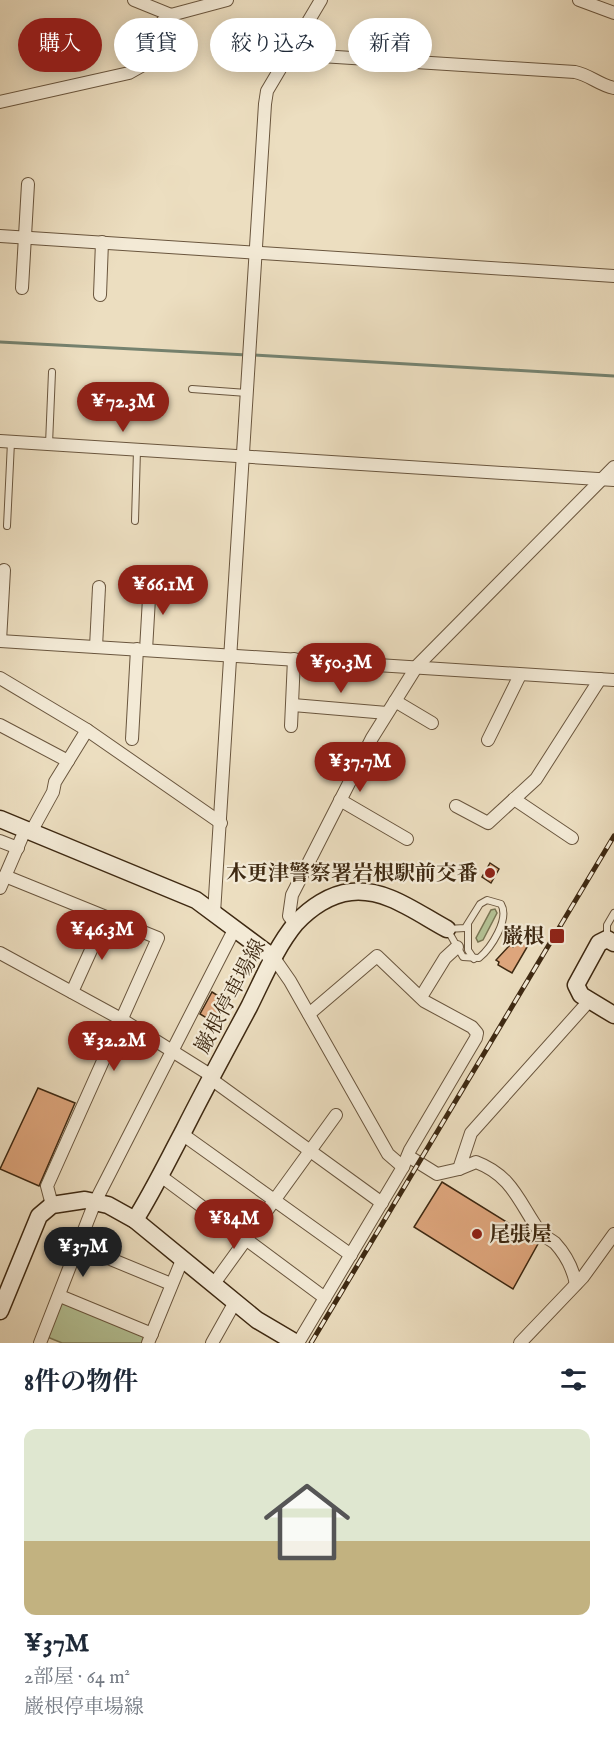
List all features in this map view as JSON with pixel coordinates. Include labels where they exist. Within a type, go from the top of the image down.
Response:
[{"type":"main road","points":[[0,819],[196,900],[274,958]]},
{"type":"main road","name":"巌根停車場線","points":[[135,1220],[162,1177],[211,1077],[274,958],[295,924],[317,904],[350,892],[369,892],[385,895],[447,929]]},
{"type":"main road","points":[[611,941],[599,943],[576,985],[581,995],[589,1001],[613,1011]]},
{"type":"main road","points":[[0,1311],[39,1216],[52,1205],[73,1200],[95,1202],[118,1210],[135,1220],[213,1285],[288,1341]]},
{"type":"street","points":[[134,0],[171,15]]},
{"type":"street","points":[[0,102],[129,73],[145,64],[155,53],[162,22],[171,15],[227,0]]},
{"type":"street","points":[[310,18],[321,0]]},
{"type":"street","points":[[579,0],[614,13]]},
{"type":"street","points":[[336,57],[575,72],[585,74],[601,86],[614,88]]},
{"type":"street","points":[[214,913],[265,104],[267,91],[278,72]]},
{"type":"street","points":[[22,288],[28,184]]},
{"type":"street","points":[[0,236],[614,276]]},
{"type":"street","points":[[100,295],[102,242]]},
{"type":"street","points":[[6,441],[244,458],[608,479]]},
{"type":"street","points":[[295,924],[289,916],[292,895],[387,713],[417,666],[608,479],[614,467]]},
{"type":"street","points":[[4,570],[0,641],[614,680]]},
{"type":"street","points":[[132,739],[150,581]]},
{"type":"street","points":[[96,647],[99,588]]},
{"type":"street","points":[[291,726],[294,659]]},
{"type":"street","points":[[488,740],[520,675]]},
{"type":"street","points":[[0,678],[87,729],[221,823]]},
{"type":"street","points":[[456,806],[488,824],[536,779],[552,758],[600,679]]},
{"type":"street","points":[[395,701],[432,723]]},
{"type":"street","points":[[293,705],[387,713]]},
{"type":"street","points":[[0,725],[68,761]]},
{"type":"street","points":[[0,888],[18,848],[87,729]]},
{"type":"street","points":[[514,799],[572,838]]},
{"type":"street","points":[[340,800],[408,839]]},
{"type":"street","points":[[0,841],[18,848]]},
{"type":"street","points":[[5,876],[158,938],[47,1186],[52,1205]]},
{"type":"street","points":[[72,992],[106,917]]},
{"type":"street","points":[[40,1343],[95,1202],[235,928]]},
{"type":"street","points":[[420,997],[445,958],[457,947]]},
{"type":"street","points":[[0,953],[121,1019],[173,1052],[211,1077],[382,1203]]},
{"type":"street","points":[[288,1341],[325,1298],[382,1203],[477,1033],[472,1027],[420,997],[378,956],[309,1014]]},
{"type":"street","points":[[274,958],[309,1014],[388,1154],[437,1174],[476,1162],[489,1167],[515,1191],[535,1225],[544,1236],[554,1242],[573,1269],[576,1284]]},
{"type":"street","points":[[459,1169],[471,1133],[589,1001]]},
{"type":"street","points":[[213,1285],[336,1115]]},
{"type":"street","points":[[182,1134],[351,1255]]},
{"type":"street","points":[[162,1177],[325,1298]]},
{"type":"street","points":[[520,1343],[576,1284],[614,1234]]},
{"type":"street","points":[[79,1246],[171,1284]]},
{"type":"street","points":[[60,1296],[150,1338],[182,1260]]},
{"type":"street","points":[[212,1343],[235,1302]]},
{"type":"lane","points":[[49,444],[52,372]]},
{"type":"lane","points":[[192,389],[248,393]]},
{"type":"lane","points":[[6,441],[7,526]]},
{"type":"lane","points":[[135,521],[137,449]]},
{"type":"lane","points":[[447,929],[463,957],[474,959],[485,953],[504,920],[504,909],[501,904],[487,900],[480,904],[468,925],[468,950],[474,959]]},
{"type":"lane","points":[[611,941],[607,925],[614,913]]},
{"type":"lane","points":[[447,929],[456,930],[468,925]]},
{"type":"green space","points":[[495,909],[497,913],[483,940],[478,942],[476,938],[491,910]]},
{"type":"green space","points":[[61,1297],[147,1333],[143,1343],[62,1343],[45,1336]]},
{"type":"building","points":[[490,863],[499,869],[491,883],[482,877]]},
{"type":"building","points":[[519,936],[530,942],[512,973],[498,965],[499,962],[496,960],[510,945],[513,947]]},
{"type":"building","points":[[212,992],[228,1002],[215,1023],[200,1014]]},
{"type":"building","points":[[38,1088],[75,1103],[39,1186],[0,1169]]},
{"type":"building","name":"尾張屋","points":[[442,1182],[539,1242],[513,1289],[414,1227]]},
{"type":"waterway","points":[[0,342],[247,355]]},
{"type":"waterway","points":[[253,355],[614,376]]},
{"type":"railway","points":[[311,1343],[614,836]]},
{"type":"place","name":"木更津警察署岩根駅前交番","points":[[490,873]]},
{"type":"place","name":"巌根","points":[[557,936]]},
{"type":"place","name":"尾張屋","points":[[477,1234]]}]
